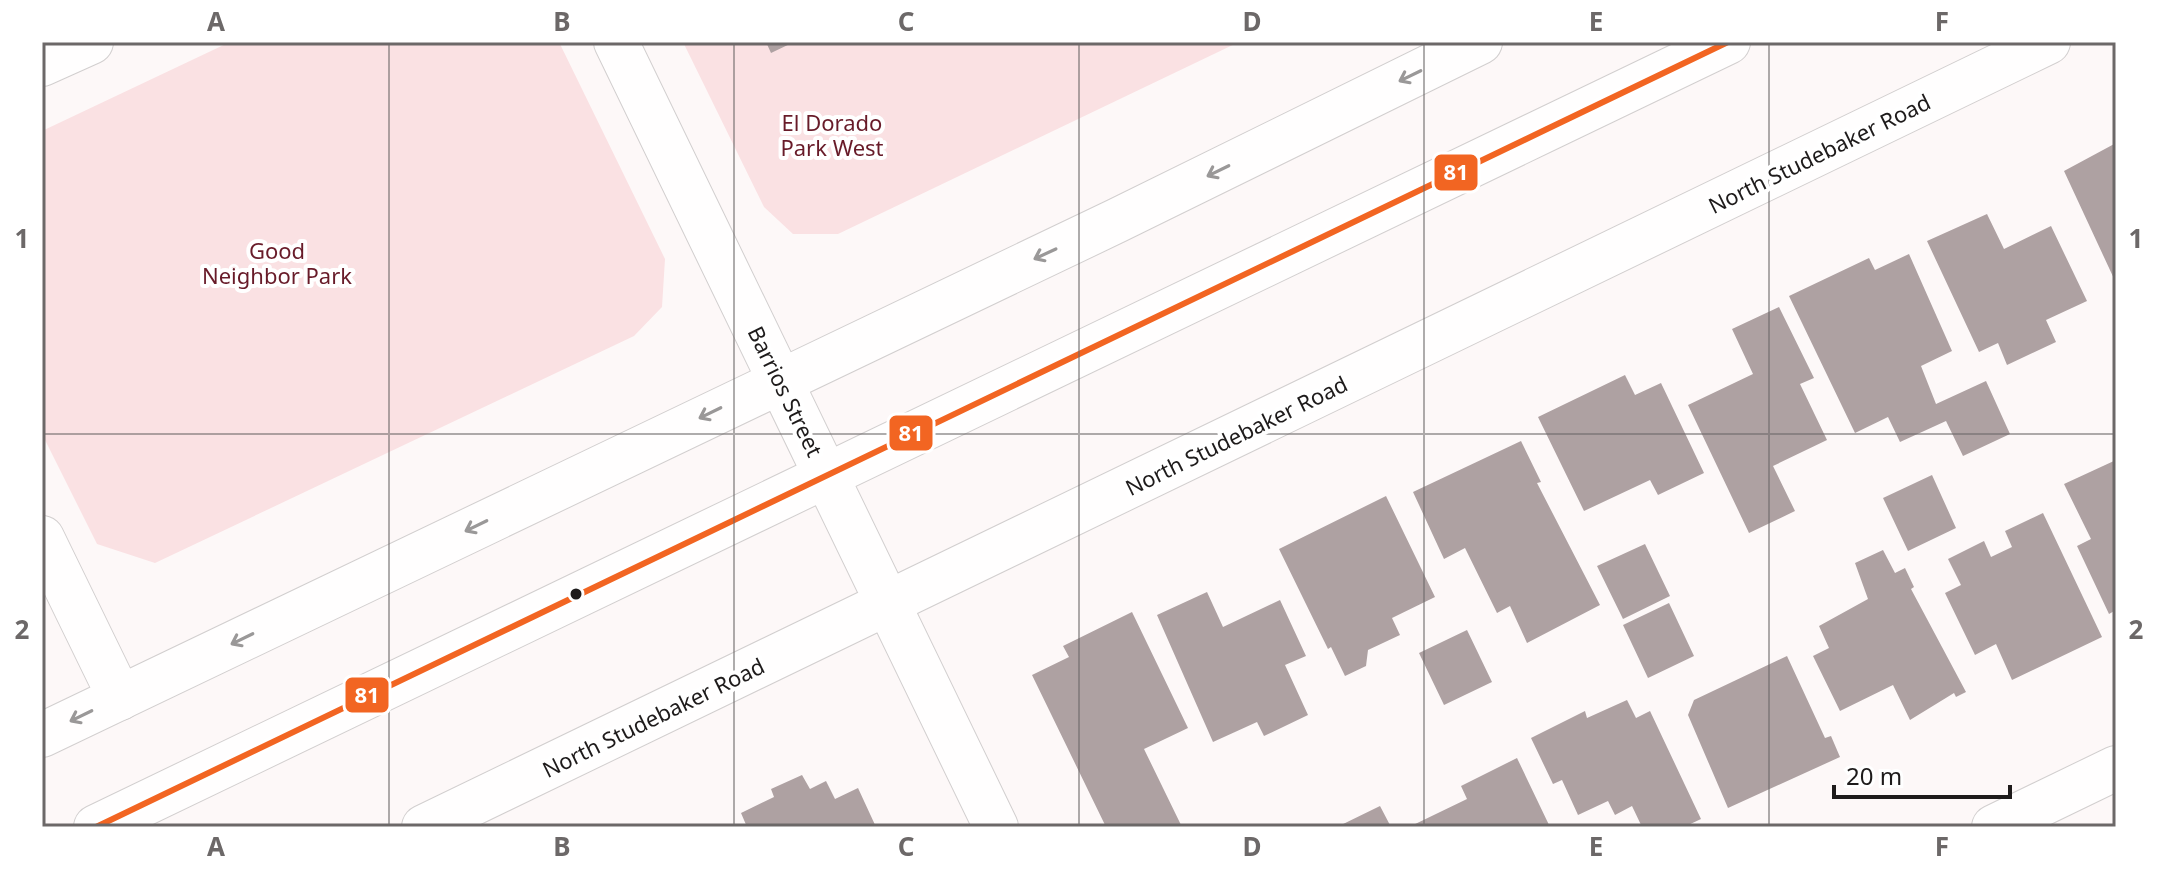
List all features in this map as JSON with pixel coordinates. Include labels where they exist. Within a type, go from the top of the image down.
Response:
[{"type":"main road","points":[[42,64],[91,42]]},
{"type":"main road","name":"Barrios Street","points":[[616,42],[996,827]]},
{"type":"main road","points":[[42,735],[780,379],[1116,221],[1480,42]]},
{"type":"main road","points":[[96,827],[483,638],[827,476],[1728,42]]},
{"type":"main road","name":"North Studebaker Road","points":[[424,827],[2048,42]]},
{"type":"main road","points":[[42,538],[120,698]]},
{"type":"main road","points":[[1994,827],[2116,768]]},
{"type":"green space","name":"Good Neighbor Park","points":[[230,42],[559,42],[665,259],[662,307],[634,336],[155,563],[97,544],[42,434],[42,131]]},
{"type":"green space","name":"El Dorado Park West","points":[[683,42],[1239,42],[838,234],[793,234],[764,207]]},
{"type":"building","points":[[766,42],[794,42],[771,53]]},
{"type":"building","points":[[2116,143],[2116,283],[2064,171]]},
{"type":"building","points":[[1987,214],[2004,249],[2051,226],[2087,301],[2046,320],[2056,342],[2007,365],[1998,343],[1979,352],[1927,241]]},
{"type":"building","points":[[1909,254],[1952,351],[1921,366],[1936,404],[1986,381],[2010,434],[1963,456],[1946,421],[1900,442],[1888,417],[1855,433],[1789,296],[1869,258],[1875,270]]},
{"type":"building","points":[[1779,307],[1814,378],[1800,384],[1827,440],[1773,466],[1795,511],[1749,533],[1688,405],[1753,374],[1732,329]]},
{"type":"building","points":[[1625,375],[1635,395],[1661,383],[1704,473],[1658,495],[1650,480],[1584,511],[1538,417]]},
{"type":"building","points":[[1521,441],[1541,482],[1537,483],[1600,605],[1527,643],[1510,606],[1497,613],[1465,548],[1444,559],[1413,492]]},
{"type":"building","points":[[2116,460],[2116,610],[2109,614],[2077,546],[2091,539],[2064,484]]},
{"type":"building","points":[[1932,475],[1956,528],[1908,551],[1883,498]]},
{"type":"building","points":[[1386,496],[1435,597],[1392,618],[1400,635],[1368,650],[1366,666],[1345,676],[1331,647],[1328,649],[1279,549]]},
{"type":"building","points":[[2043,513],[2102,637],[2012,680],[1996,644],[1975,655],[1945,593],[1961,585],[1948,559],[1984,541],[1991,557],[2012,547],[2005,531]]},
{"type":"building","points":[[1645,544],[1670,596],[1623,619],[1597,566]]},
{"type":"building","points":[[1883,550],[1895,573],[1905,568],[1914,587],[1911,589],[1966,692],[1956,697],[1954,693],[1910,720],[1893,685],[1840,711],[1813,656],[1829,648],[1819,626],[1868,599],[1855,563]]},
{"type":"building","points":[[1207,592],[1223,627],[1280,600],[1306,656],[1285,665],[1308,715],[1264,736],[1257,722],[1213,742],[1157,615]]},
{"type":"building","points":[[1669,603],[1694,656],[1648,678],[1623,625]]},
{"type":"building","points":[[1132,612],[1188,728],[1144,749],[1182,827],[1106,827],[1032,675],[1069,657],[1063,646]]},
{"type":"building","points":[[1467,630],[1492,682],[1444,705],[1419,653]]},
{"type":"building","points":[[1787,656],[1825,738],[1831,736],[1840,757],[1728,808],[1688,715],[1694,700]]},
{"type":"building","points":[[1627,700],[1636,718],[1650,711],[1701,819],[1684,827],[1642,827],[1632,806],[1615,815],[1608,801],[1578,815],[1562,780],[1553,784],[1531,738],[1585,711],[1587,718]]},
{"type":"building","points":[[1517,758],[1550,827],[1409,827],[1467,799],[1461,786]]},
{"type":"building","points":[[802,775],[810,789],[826,781],[835,799],[858,788],[876,827],[747,827],[741,813],[774,797],[771,789]]},
{"type":"building","points":[[1380,806],[1391,827],[1337,827]]},
{"type":"transit line","name":"81","points":[[96,827],[1728,42]]}]
